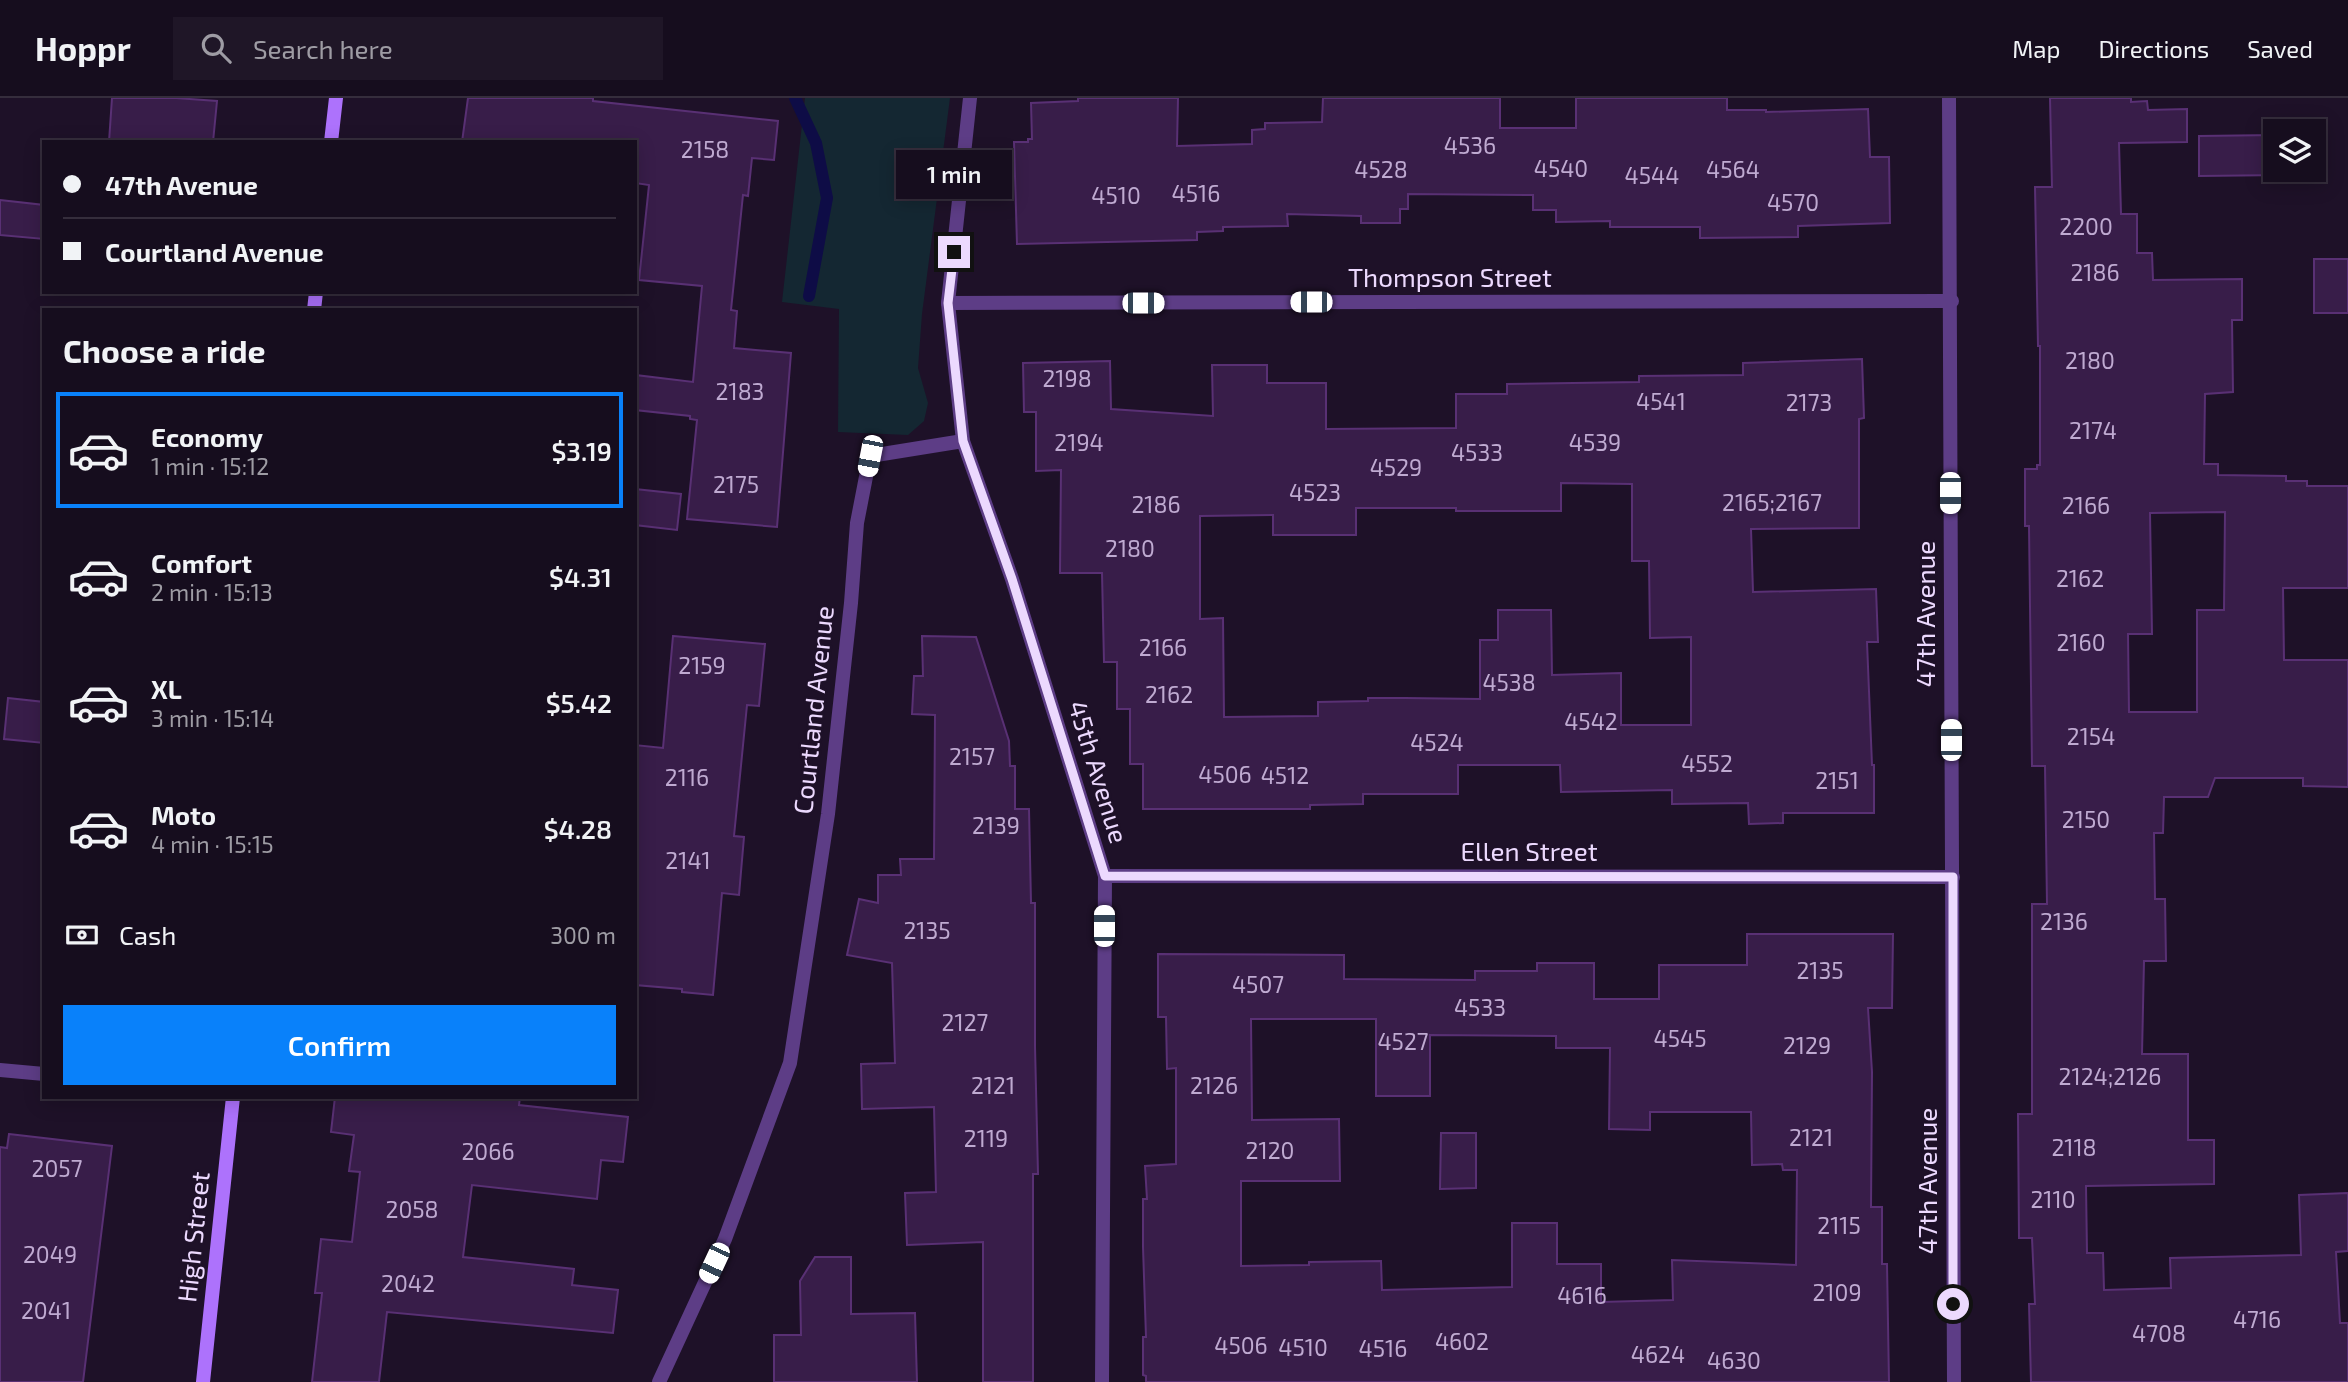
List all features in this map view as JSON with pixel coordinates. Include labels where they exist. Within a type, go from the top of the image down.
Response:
[{"type":"main road","points":[[331,140],[336,98]]},
{"type":"main road","name":"High Street","points":[[203,1382],[233,1099]]},
{"type":"street","points":[[963,441],[948,303],[970,98]]},
{"type":"street","name":"47th Avenue","points":[[1949,98],[1952,301],[1950,589],[1954,1382]]},
{"type":"street","name":"Thompson Street","points":[[948,303],[1952,301]]},
{"type":"street","name":"45th Avenue","points":[[963,441],[1012,579],[1105,876],[1102,1382]]},
{"type":"street","name":"Courtland Avenue","points":[[659,1382],[725,1239],[790,1063],[828,814],[857,523],[870,456],[963,441]]},
{"type":"street","name":"Ellen Street","points":[[1105,876],[1953,877]]},
{"type":"street","points":[[0,1069],[42,1074]]},
{"type":"shaded area","points":[[805,98],[950,98],[922,314],[918,368],[928,403],[924,421],[908,435],[838,432],[839,309],[782,302]]},
{"type":"building","points":[[112,98],[217,101],[213,140],[109,140]]},
{"type":"building","points":[[468,98],[593,98],[593,101],[778,121],[774,160],[752,158],[748,196],[743,195],[731,310],[737,311],[734,348],[791,353],[777,527],[687,519],[697,420],[690,419],[690,416],[637,410],[637,375],[693,382],[702,286],[639,280],[649,185],[637,183],[637,140],[462,140]]},
{"type":"building","points":[[1078,98],[1178,98],[1177,146],[1252,144],[1252,130],[1265,129],[1265,123],[1322,122],[1323,98],[1500,98],[1500,128],[1576,128],[1576,98],[1727,98],[1727,110],[1766,112],[1868,109],[1870,157],[1889,157],[1890,223],[1798,226],[1798,237],[1700,238],[1700,227],[1610,227],[1610,221],[1556,222],[1556,210],[1533,210],[1533,195],[1408,194],[1408,209],[1400,209],[1400,223],[1361,223],[1361,216],[1287,214],[1288,226],[1223,227],[1223,231],[1197,232],[1197,240],[1017,244],[1014,142],[1028,142],[1028,139],[1032,139],[1031,103],[1078,101]]},
{"type":"building","points":[[2050,98],[2131,98],[2131,102],[2147,101],[2148,110],[2187,109],[2187,142],[2119,143],[2121,214],[2137,214],[2137,253],[2152,253],[2153,280],[2242,279],[2242,320],[2232,320],[2233,392],[2205,394],[2204,464],[2218,464],[2218,475],[2286,476],[2286,481],[2307,481],[2307,486],[2348,486],[2348,588],[2283,588],[2284,660],[2348,660],[2348,787],[2303,786],[2303,778],[2215,778],[2208,797],[2164,797],[2163,833],[2154,833],[2155,899],[2165,899],[2166,961],[2144,961],[2142,1054],[2188,1054],[2188,1140],[2214,1140],[2214,1184],[2086,1186],[2087,1253],[2103,1253],[2104,1290],[2171,1288],[2170,1258],[2301,1255],[2299,1195],[2348,1193],[2348,1251],[2336,1252],[2340,1323],[2348,1323],[2348,1382],[2031,1382],[2029,1304],[2035,1304],[2032,1238],[2019,1238],[2018,1114],[2032,1114],[2032,904],[2047,904],[2045,766],[2032,766],[2029,526],[2025,526],[2025,469],[2037,469],[2037,465],[2040,465],[2040,346],[2035,187],[2052,187]],"holes":[[[2225,512],[2224,610],[2197,610],[2197,712],[2129,712],[2128,634],[2152,634],[2150,513]]]},
{"type":"building","points":[[2263,135],[2263,175],[2199,176],[2199,136]]},
{"type":"building","points":[[0,200],[42,205],[42,239],[0,235]]},
{"type":"building","points":[[2314,259],[2348,259],[2348,313],[2314,313]]},
{"type":"building","points":[[1862,359],[1864,418],[1859,419],[1859,528],[1751,529],[1753,592],[1876,589],[1878,642],[1867,642],[1874,813],[1783,813],[1783,823],[1749,824],[1748,803],[1672,804],[1672,790],[1561,792],[1560,765],[1458,765],[1458,794],[1363,794],[1363,804],[1310,805],[1310,809],[1143,809],[1143,764],[1130,764],[1130,709],[1117,709],[1117,662],[1104,662],[1102,573],[1060,573],[1061,470],[1036,471],[1036,412],[1024,412],[1023,363],[1110,361],[1111,409],[1213,416],[1212,365],[1267,365],[1267,383],[1326,383],[1326,429],[1456,428],[1456,394],[1507,394],[1507,384],[1639,382],[1639,376],[1743,375],[1743,363]],"holes":[[[1561,483],[1632,484],[1632,561],[1649,561],[1650,638],[1691,637],[1691,725],[1621,725],[1621,673],[1552,675],[1551,610],[1498,610],[1498,640],[1480,640],[1480,699],[1368,698],[1368,701],[1318,702],[1318,716],[1224,717],[1223,618],[1200,619],[1200,516],[1273,515],[1273,535],[1356,535],[1356,508],[1561,511]]]},
{"type":"building","points":[[637,489],[681,494],[677,530],[637,525]]},
{"type":"building","points":[[673,636],[765,644],[759,706],[747,705],[734,836],[744,837],[739,895],[722,893],[713,995],[637,985],[637,745],[663,748]]},
{"type":"building","points":[[922,636],[976,637],[1009,741],[1010,766],[1015,766],[1015,809],[1029,809],[1031,903],[1035,903],[1038,1174],[1033,1174],[1033,1382],[983,1382],[983,1242],[907,1245],[905,1193],[936,1192],[934,1107],[862,1109],[861,1064],[895,1063],[892,963],[847,955],[859,899],[878,903],[878,875],[901,875],[900,859],[934,859],[935,715],[912,714],[914,676],[923,676]]},
{"type":"building","points":[[8,698],[42,702],[42,743],[4,739]]},
{"type":"building","points":[[1747,934],[1893,934],[1892,1008],[1868,1008],[1872,1072],[1871,1207],[1882,1207],[1882,1264],[1887,1264],[1889,1382],[1146,1382],[1146,1376],[1143,1375],[1143,1337],[1146,1337],[1143,1247],[1143,1199],[1147,1199],[1145,1166],[1176,1164],[1176,1068],[1167,1069],[1166,1017],[1158,1017],[1158,954],[1344,955],[1344,979],[1475,980],[1475,971],[1537,971],[1537,963],[1594,963],[1594,999],[1659,999],[1659,965],[1747,965]],"holes":[[[1251,1019],[1376,1019],[1376,1096],[1430,1096],[1430,1035],[1556,1036],[1556,1048],[1610,1048],[1609,1129],[1650,1130],[1650,1112],[1751,1112],[1752,1165],[1782,1164],[1783,1170],[1797,1170],[1796,1265],[1672,1260],[1673,1300],[1601,1302],[1601,1264],[1557,1264],[1557,1223],[1512,1223],[1512,1287],[1382,1290],[1381,1261],[1241,1266],[1241,1181],[1340,1181],[1339,1119],[1252,1120]]]},
{"type":"building","points":[[335,1099],[520,1099],[519,1105],[628,1117],[623,1162],[601,1160],[597,1199],[472,1185],[463,1257],[574,1269],[572,1285],[618,1290],[613,1333],[387,1312],[379,1382],[312,1382],[322,1293],[315,1293],[321,1239],[352,1242],[360,1172],[349,1171],[354,1135],[331,1132]]},
{"type":"building","points":[[1441,1133],[1476,1133],[1476,1188],[1440,1189]]},
{"type":"building","points":[[9,1134],[112,1146],[83,1382],[0,1382],[0,1147],[7,1148]]},
{"type":"building","points":[[815,1257],[851,1257],[851,1314],[915,1313],[917,1382],[774,1382],[774,1335],[801,1335],[800,1281]]},
{"type":"waterway","points":[[795,98],[816,143],[827,198],[809,296]]},
{"type":"route","points":[[954,252],[948,303],[963,441],[1012,579],[1105,876],[1953,877],[1953,1304]]}]
